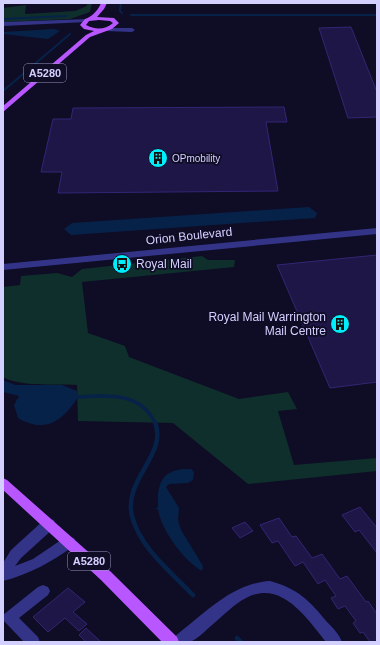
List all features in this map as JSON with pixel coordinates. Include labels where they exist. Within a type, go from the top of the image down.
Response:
[{"type":"main road","points":[[103,5],[103,13],[108,18]]},
{"type":"main road","points":[[88,36],[83,23],[103,5]]},
{"type":"main road","points":[[89,19],[108,18],[114,20],[116,23]]},
{"type":"main road","name":"A5280","points":[[3,110],[88,36],[114,26],[116,23]]},
{"type":"main road","points":[[86,28],[106,29]]},
{"type":"main road","name":"A5280","points":[[3,483],[106,576],[172,642]]},
{"type":"street","points":[[3,24],[60,22],[89,19]]},
{"type":"street","points":[[60,22],[86,28]]},
{"type":"street","points":[[106,29],[132,30],[116,23]]},
{"type":"street","name":"Orion Boulevard","points":[[3,267],[377,231]]},
{"type":"street","points":[[3,575],[16,554],[49,524]]},
{"type":"street","points":[[3,575],[26,570],[43,561],[69,542]]},
{"type":"street","points":[[179,642],[240,594],[248,590],[265,586],[278,588],[302,602],[335,642]]},
{"type":"street","points":[[33,642],[6,620],[43,590]]},
{"type":"green space","points":[[87,3],[92,3],[90,12],[70,19],[3,22],[3,8],[26,5],[25,14],[75,11],[87,6]]},
{"type":"green space","points":[[202,256],[208,260],[235,260],[234,267],[82,282],[88,333],[125,346],[129,357],[239,399],[288,392],[297,409],[278,411],[294,465],[377,458],[377,471],[248,484],[173,423],[78,421],[77,385],[29,384],[3,377],[3,287],[20,285],[21,276],[57,273],[72,277],[82,269]]},
{"type":"water","points":[[54,29],[60,31],[48,39],[3,34],[3,32]]},
{"type":"water","points":[[309,207],[317,213],[315,218],[71,235],[64,229],[72,223]]},
{"type":"water","points":[[3,380],[15,385],[62,385],[77,391],[78,397],[66,413],[60,418],[45,425],[28,423],[18,418],[14,405],[19,396],[3,392]]},
{"type":"water","points":[[191,469],[194,472],[193,480],[188,483],[169,484],[166,487],[179,508],[178,520],[181,530],[203,566],[202,571],[188,560],[174,544],[168,535],[158,509],[155,509],[158,507],[158,492],[162,480],[165,476],[176,470]]},
{"type":"building","points":[[351,27],[377,92],[377,117],[348,118],[319,28]]},
{"type":"building","name":"OPmobility","points":[[284,107],[287,122],[266,122],[278,191],[58,193],[62,172],[41,172],[53,119],[71,119],[73,108]]},
{"type":"building","name":"Royal Mail Warrington Mail Centre","points":[[377,255],[377,382],[330,388],[277,265]]},
{"type":"building","points":[[360,507],[377,528],[377,553],[359,530],[355,532],[342,515]]},
{"type":"building","points":[[279,518],[292,537],[296,536],[312,558],[322,554],[340,579],[347,576],[366,602],[368,601],[377,614],[377,642],[370,642],[363,632],[360,633],[353,623],[356,621],[345,606],[338,609],[331,598],[336,596],[325,580],[318,584],[303,562],[295,566],[278,541],[272,543],[260,525]]},
{"type":"building","points":[[245,522],[253,531],[240,538],[232,528]]},
{"type":"building","points":[[68,588],[85,602],[73,612],[87,624],[79,631],[65,618],[48,632],[33,617]]},
{"type":"building","points":[[86,628],[101,642],[86,642],[79,635]]},
{"type":"waterway","points":[[121,3],[120,11],[122,13]]},
{"type":"waterway","points":[[131,15],[377,15]]},
{"type":"waterway","points":[[3,19],[66,16]]},
{"type":"waterway","points":[[3,91],[70,34]]},
{"type":"waterway","points":[[78,397],[111,396],[132,401],[149,413],[155,423]]},
{"type":"waterway","points":[[155,422],[157,434],[156,445],[134,490],[131,503],[132,516],[136,528],[149,549],[193,595]]},
{"type":"waterway","points":[[237,638],[241,642]]},
{"type":"place","name":"OPmobility","points":[[158,158]]},
{"type":"place","name":"Royal Mail","points":[[122,264]]},
{"type":"place","name":"Royal Mail Warrington Mail Centre","points":[[340,324]]}]
